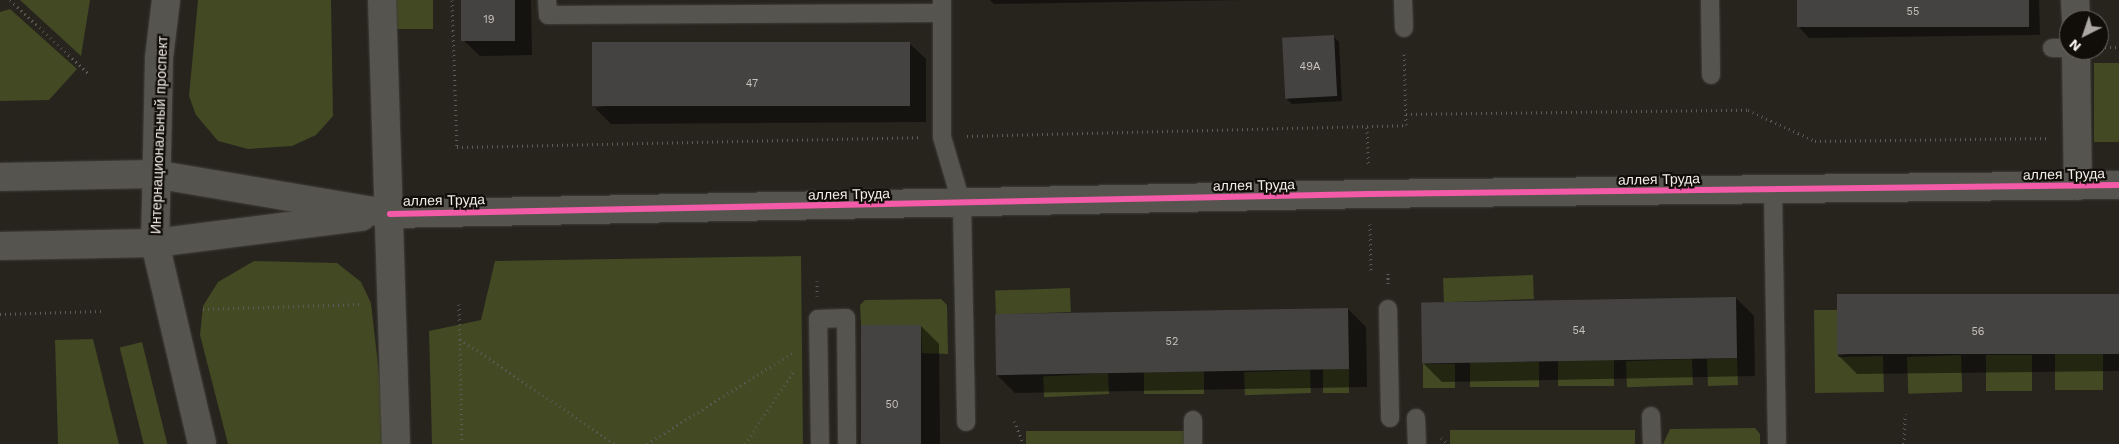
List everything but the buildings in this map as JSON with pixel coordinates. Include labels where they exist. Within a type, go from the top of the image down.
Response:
[{"type":"street","name":"Интернациональный проспект","points":[[166,0],[159,58],[154,174],[155,244],[202,444]]},
{"type":"street","points":[[382,0],[396,444]]},
{"type":"street","points":[[2067,60],[2078,186]]},
{"type":"street","name":"аллея Труда","points":[[0,177],[154,174],[390,214]]},
{"type":"street","name":"аллея Труда","points":[[0,246],[155,244],[390,214],[962,205],[1369,194],[2119,186]]},
{"type":"lane","points":[[547,0],[548,15],[942,7],[942,137],[962,205],[966,422]]},
{"type":"lane","points":[[1403,0],[1404,28]]},
{"type":"lane","points":[[1710,0],[1711,75]]},
{"type":"lane","points":[[1773,190],[1777,444]]},
{"type":"lane","points":[[1388,309],[1390,418]]},
{"type":"lane","points":[[820,444],[818,319],[846,318],[847,444]]},
{"type":"lane","points":[[1651,416],[1652,444]]},
{"type":"lane","points":[[1416,418],[1417,444]]},
{"type":"lane","points":[[1193,420],[1193,444]]},
{"type":"path","points":[[10,0],[88,73]]},
{"type":"path","points":[[452,0],[457,147],[1406,126],[1404,28]]},
{"type":"path","points":[[1406,114],[1748,110],[1815,141],[2054,138],[2053,129]]},
{"type":"path","points":[[204,308],[367,304]]},
{"type":"path","points":[[459,304],[462,444]]},
{"type":"path","points":[[0,314],[101,311]]},
{"type":"path","points":[[647,444],[818,337]]},
{"type":"path","points":[[745,444],[818,337]]},
{"type":"path","points":[[460,339],[615,444]]},
{"type":"path","points":[[1904,414],[1904,444]]},
{"type":"path","points":[[1014,421],[1024,444]]},
{"type":"green space","points":[[20,0],[90,0],[81,56]]},
{"type":"green space","points":[[198,0],[331,0],[333,116],[316,135],[292,146],[248,149],[218,141],[196,115],[189,96]]},
{"type":"green space","points":[[391,0],[433,0],[433,29],[391,29]]},
{"type":"green space","points":[[10,9],[77,69],[49,100],[0,101],[0,12]]},
{"type":"green space","points":[[2094,63],[2119,63],[2119,142],[2094,142]]},
{"type":"green space","points":[[801,256],[803,444],[432,444],[429,331],[481,320],[495,261]]},
{"type":"green space","points":[[254,261],[337,263],[361,282],[371,303],[387,444],[228,444],[200,335],[203,306],[218,282]]},
{"type":"green space","points":[[1533,275],[1534,299],[1444,302],[1443,278]]},
{"type":"green space","points":[[1070,288],[1071,312],[996,315],[995,291]]},
{"type":"green space","points":[[941,299],[947,305],[948,354],[922,353],[921,325],[861,325],[860,305],[865,300]]},
{"type":"green space","points":[[1814,310],[1837,310],[1838,357],[1883,356],[1884,392],[1815,393]]},
{"type":"green space","points":[[93,339],[119,444],[58,444],[55,340]]},
{"type":"green space","points":[[142,342],[167,444],[144,444],[120,348]]},
{"type":"green space","points":[[2055,354],[2103,354],[2103,390],[2055,390]]},
{"type":"green space","points":[[1961,355],[1962,392],[1908,394],[1907,357]]},
{"type":"green space","points":[[1986,355],[2032,355],[2032,391],[1986,391]]},
{"type":"green space","points":[[1737,358],[1738,385],[1708,386],[1707,359]]},
{"type":"green space","points":[[1692,359],[1693,385],[1627,387],[1626,361]]},
{"type":"green space","points":[[1558,360],[1614,360],[1614,386],[1558,386]]},
{"type":"green space","points":[[1470,362],[1539,362],[1539,387],[1470,387]]},
{"type":"green space","points":[[1423,364],[1455,364],[1455,388],[1423,388]]},
{"type":"green space","points":[[1323,369],[1349,369],[1349,393],[1323,393]]},
{"type":"green space","points":[[1310,370],[1311,393],[1245,395],[1244,372]]},
{"type":"green space","points":[[1144,371],[1204,371],[1204,394],[1144,394]]},
{"type":"green space","points":[[1108,373],[1109,394],[1044,397],[1043,376]]},
{"type":"green space","points":[[1755,428],[1760,434],[1760,444],[1663,444],[1670,429]]},
{"type":"green space","points":[[1450,430],[1635,430],[1635,444],[1450,444]]},
{"type":"green space","points":[[1026,431],[1185,431],[1185,444],[1026,444]]},
{"type":"cycle path","points":[[390,214],[1369,194],[2119,185]]}]
